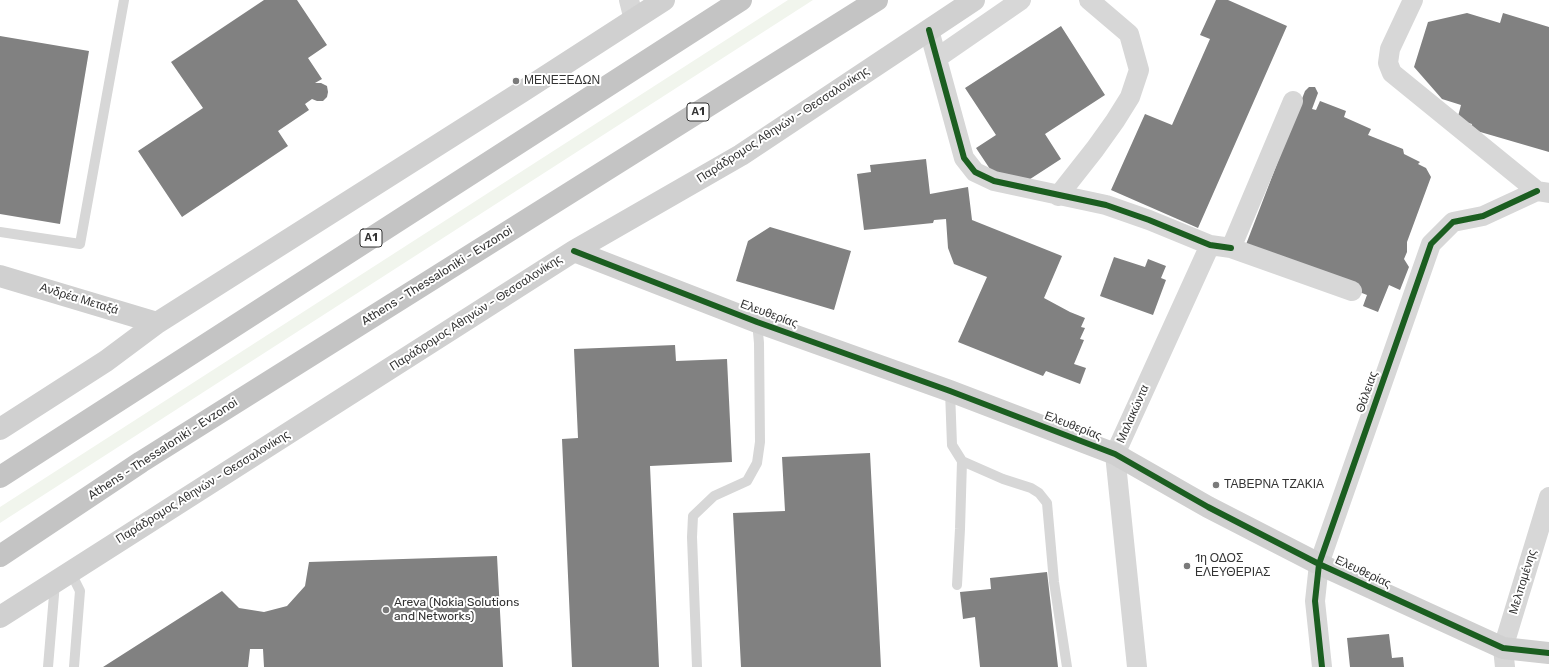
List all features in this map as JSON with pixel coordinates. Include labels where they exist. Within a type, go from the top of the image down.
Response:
[{"type":"highway","name":"Α1","points":[[0,477],[741,0]]},
{"type":"highway","name":"Athens - Thessaloniki - Evzonoi","points":[[0,556],[141,462],[877,0]]},
{"type":"main road","points":[[0,429],[106,362],[157,323],[631,10],[664,0]]},
{"type":"main road","name":"Παράδρομος Αθηνών - Θεσσαλονίκης","points":[[0,617],[62,576],[574,251],[741,155],[974,0]]},
{"type":"main road","name":"Ελευθερίας","points":[[574,251],[757,322],[950,391],[1115,454],[1208,507],[1504,657],[1549,653]]},
{"type":"main road","name":"Ανδρέα Μεταξά","points":[[0,276],[157,323]]},
{"type":"street","points":[[937,58],[1021,0]]},
{"type":"street","points":[[1058,196],[1115,121],[1130,97],[1139,70],[1129,34],[1089,0]]},
{"type":"street","points":[[1413,0],[1390,49],[1388,63],[1392,73],[1543,192]]},
{"type":"street","points":[[930,30],[964,158],[975,172],[994,181],[1106,206],[1149,220],[1210,245],[1231,248],[1352,291]]},
{"type":"street","points":[[1231,248],[1293,101]]},
{"type":"street","name":"Θάλειας","points":[[1322,667],[1314,601],[1319,564],[1431,244],[1453,222],[1483,216],[1543,192]]},
{"type":"street","name":"Μαλακώντα","points":[[1137,667],[1115,454],[1210,245]]},
{"type":"street","name":"Μελπομένης","points":[[1504,657],[1549,497]]},
{"type":"lane","points":[[0,232],[80,244],[124,0]]},
{"type":"lane","points":[[697,667],[692,537],[693,516],[714,496],[747,481],[757,463],[760,442],[759,343],[757,322]]},
{"type":"lane","points":[[950,391],[952,445],[962,461],[957,585]]},
{"type":"lane","points":[[962,461],[1002,479],[1031,488],[1039,493],[1047,503],[1054,582],[1067,667]]},
{"type":"lane","points":[[48,667],[62,576]]},
{"type":"lane","points":[[62,576],[80,591],[74,667]]},
{"type":"shaded area","points":[[788,0],[813,0],[0,523],[0,507]]},
{"type":"building","points":[[264,0],[297,0],[327,45],[308,58],[322,79],[315,83],[321,83],[327,86],[327,97],[323,101],[312,99],[305,104],[309,110],[278,131],[288,146],[182,217],[138,151],[203,108],[171,62]]},
{"type":"building","points":[[1216,0],[1228,0],[1287,26],[1198,228],[1111,190],[1145,114],[1172,125],[1210,39],[1200,35]]},
{"type":"building","points":[[1467,13],[1500,23],[1503,13],[1549,27],[1549,152],[1470,129],[1472,124],[1457,120],[1461,105],[1442,99],[1414,67],[1428,22]]},
{"type":"building","points":[[1061,26],[1105,95],[1045,134],[1061,159],[1024,183],[994,175],[976,148],[996,135],[965,88]]},
{"type":"building","points":[[0,36],[89,51],[60,224],[0,214]]},
{"type":"building","points":[[1309,87],[1315,87],[1318,93],[1312,109],[1316,110],[1320,101],[1346,111],[1344,117],[1371,129],[1368,135],[1403,149],[1404,154],[1420,162],[1418,164],[1426,168],[1431,177],[1407,242],[1407,252],[1404,259],[1409,267],[1400,290],[1389,285],[1378,312],[1363,306],[1367,295],[1245,247],[1305,91]]},
{"type":"building","points":[[926,159],[930,194],[968,187],[972,220],[1062,256],[1044,298],[1085,318],[1081,327],[1085,328],[1080,339],[1084,340],[1074,364],[1086,368],[1080,384],[1046,371],[1043,376],[958,342],[987,277],[954,264],[948,248],[946,219],[934,220],[933,223],[864,230],[857,174],[871,172],[870,165]]},
{"type":"building","points":[[770,227],[851,251],[834,310],[736,281],[748,241]]},
{"type":"building","points":[[1114,257],[1145,267],[1148,259],[1166,266],[1161,278],[1166,280],[1153,315],[1100,296]]},
{"type":"building","points":[[675,345],[676,361],[727,359],[732,462],[650,466],[659,667],[572,667],[562,439],[578,438],[574,349]]},
{"type":"building","points":[[870,453],[881,667],[741,667],[733,513],[785,511],[782,457]]},
{"type":"building","name":"Areva (Nokia Solutions and Networks)","points":[[497,556],[503,667],[264,667],[263,649],[250,649],[248,667],[103,667],[222,591],[239,608],[264,612],[287,606],[305,586],[309,562]]},
{"type":"building","points":[[1047,572],[1058,667],[980,667],[975,617],[963,619],[960,592],[991,589],[990,578]]},
{"type":"building","points":[[1389,634],[1392,658],[1403,657],[1404,667],[1350,667],[1347,638]]},
{"type":"cycle path","points":[[929,30],[964,158],[975,172],[994,181],[1106,205],[1149,220],[1210,245],[1231,248]]},
{"type":"cycle path","points":[[1322,667],[1315,601],[1319,564],[1431,244],[1453,222],[1483,216],[1537,191]]},
{"type":"cycle path","points":[[574,251],[757,322],[950,391],[1115,454],[1208,507],[1319,564],[1503,648],[1549,653]]},
{"type":"place","name":"ΜΕΝΕΞΕΔΩΝ","points":[[516,81]]},
{"type":"place","name":"ΤΑΒΕΡΝΑ ΤΖΑΚΙΑ","points":[[1216,485]]},
{"type":"place","name":"1η ΟΔΟΣ ΕΛΕΥΘΕΡΙΑΣ","points":[[1187,566]]},
{"type":"place","name":"Areva (Nokia Solutions and Networks)","points":[[386,610]]}]
